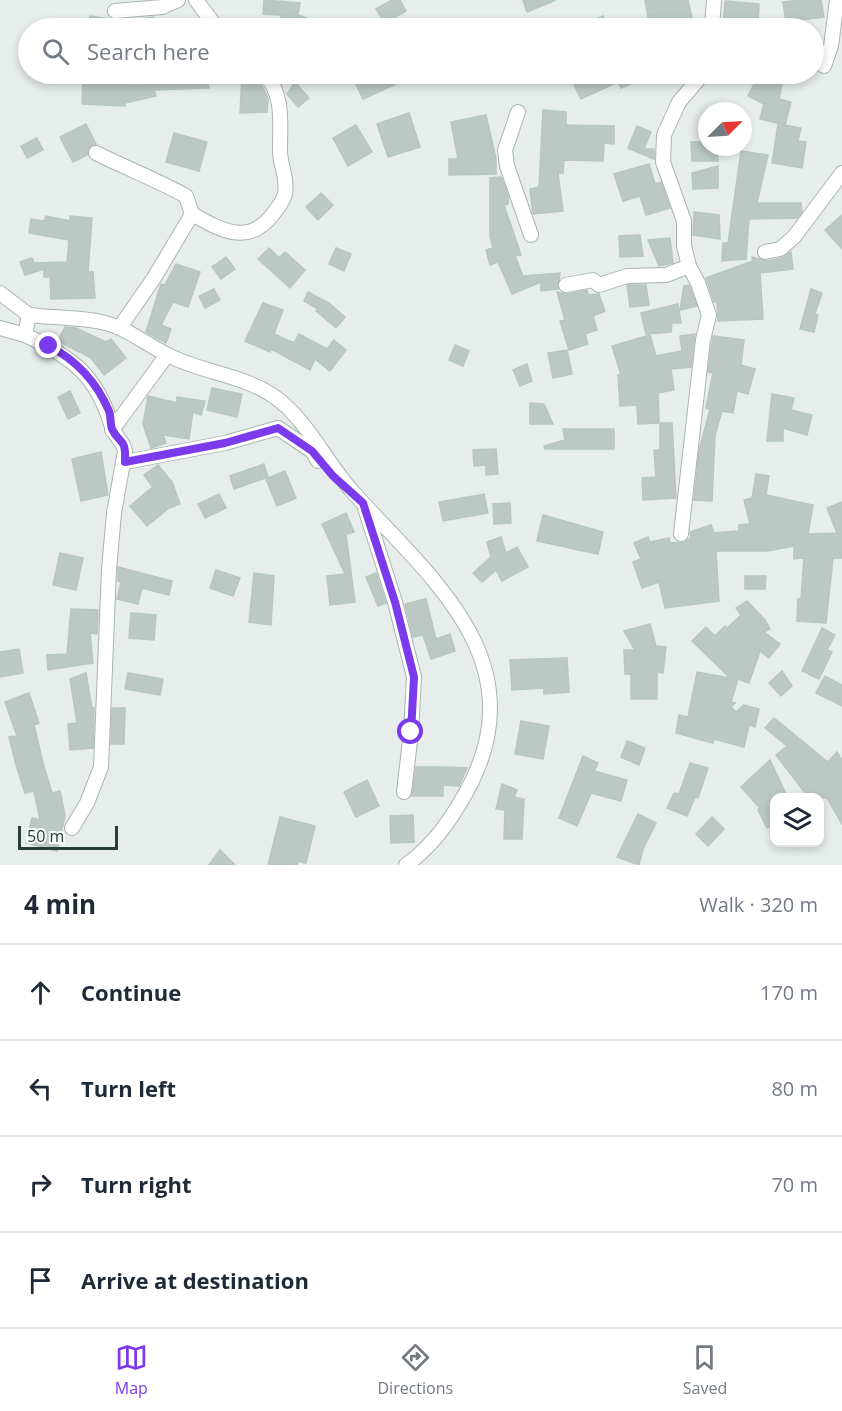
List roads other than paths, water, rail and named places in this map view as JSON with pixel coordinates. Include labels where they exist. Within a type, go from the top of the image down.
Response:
[{"type":"street","points":[[115,11],[162,7],[178,0]]},
{"type":"street","points":[[196,0],[207,18]]},
{"type":"street","points":[[713,18],[714,0]]},
{"type":"street","points":[[824,66],[831,46],[837,0]]},
{"type":"street","points":[[96,153],[132,171],[167,184],[186,196],[192,214],[225,231],[245,234],[264,226],[280,206],[285,195],[286,176],[280,156],[279,101],[272,84]]},
{"type":"street","points":[[681,534],[703,340],[709,315],[698,283],[689,266],[684,246],[684,221],[663,162],[664,135],[679,102],[694,84]]},
{"type":"street","points":[[518,112],[505,150],[507,166],[531,235]]},
{"type":"street","points":[[765,252],[780,249],[794,237],[842,173]]},
{"type":"street","points":[[120,327],[154,278],[192,214]]},
{"type":"street","points":[[566,285],[593,280],[599,285],[619,278],[644,274],[660,276],[689,266]]},
{"type":"street","points":[[0,293],[29,315],[101,322],[120,327],[167,355],[256,386],[290,411],[351,490],[443,590],[466,621],[480,650],[489,681],[491,717],[477,769],[455,816],[406,865]]},
{"type":"street","points":[[25,335],[29,315]]},
{"type":"street","points":[[0,328],[25,335],[60,352],[89,377],[109,412],[112,430],[124,442],[125,462],[114,513],[109,569],[101,767],[87,803],[72,828]]},
{"type":"street","points":[[112,430],[167,355]]},
{"type":"street","points":[[125,462],[225,443],[278,428],[290,411]]},
{"type":"street","points":[[278,428],[312,451],[333,476],[351,490]]},
{"type":"street","points":[[363,503],[395,602],[414,677],[404,792]]}]
